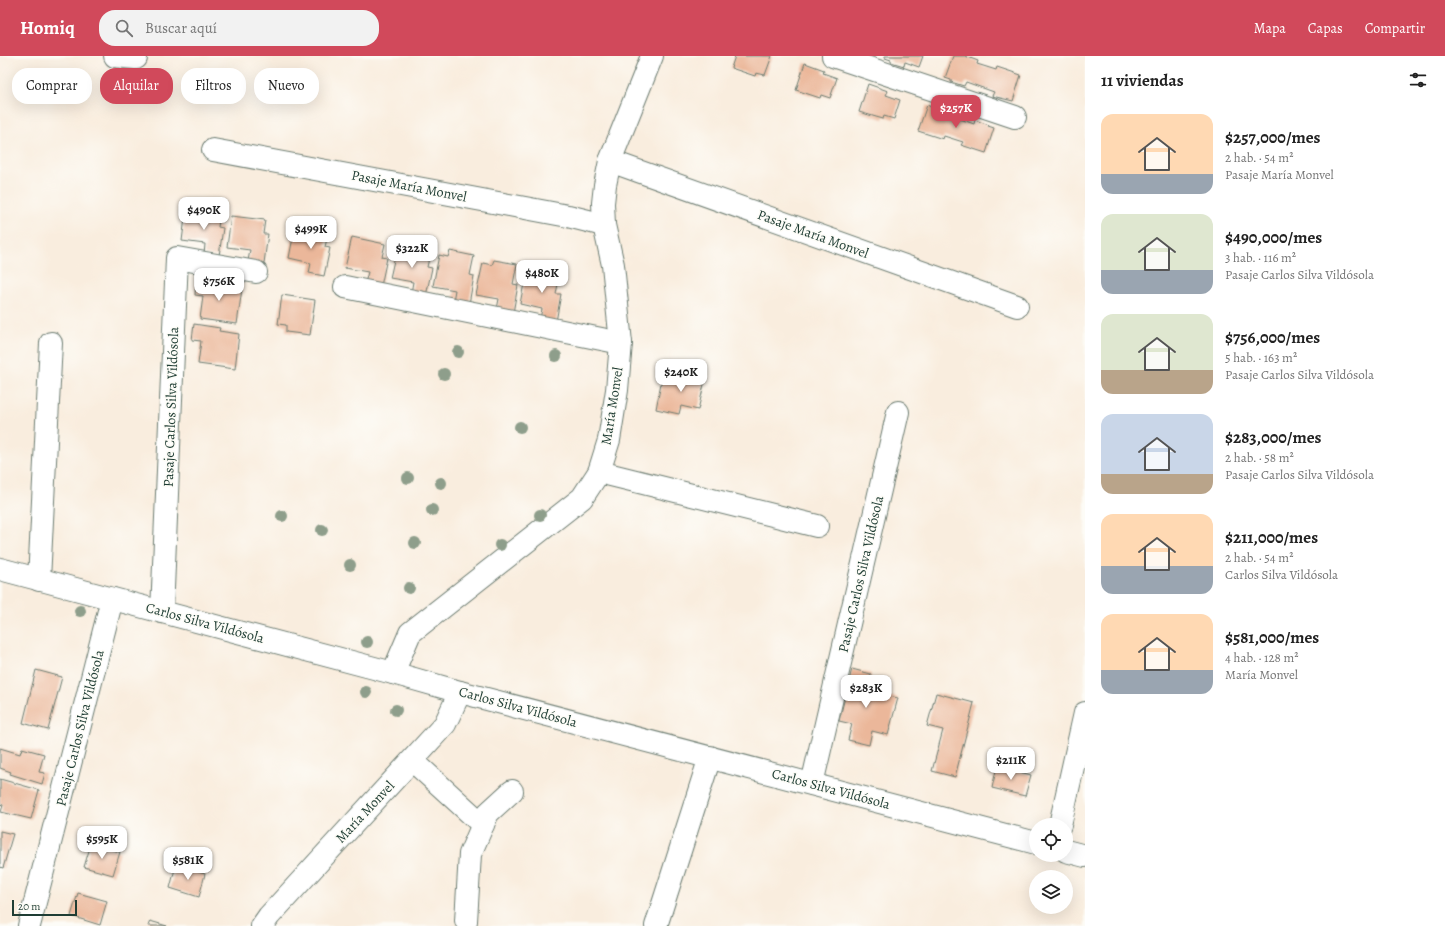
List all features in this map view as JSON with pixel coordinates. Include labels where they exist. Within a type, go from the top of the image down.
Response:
[{"type":"street","name":"María Monvel","points":[[393,673],[410,633],[582,498],[599,472],[609,440],[616,397],[621,343],[613,265],[604,225],[603,203],[610,161],[652,56]]},
{"type":"street","points":[[833,56],[1015,117]]},
{"type":"street","name":"Pasaje María Monvel","points":[[214,150],[568,216],[604,225]]},
{"type":"street","name":"Pasaje María Monvel","points":[[610,161],[1017,306]]},
{"type":"street","name":"Pasaje Carlos Silva Vildósola","points":[[162,612],[177,258],[256,272]]},
{"type":"street","points":[[345,287],[621,343]]},
{"type":"street","points":[[39,580],[51,343]]},
{"type":"street","name":"Pasaje Carlos Silva Vildósola","points":[[812,784],[898,412]]},
{"type":"street","points":[[599,472],[817,526]]},
{"type":"street","name":"Carlos Silva Vildósola","points":[[0,569],[460,692],[1029,841]]},
{"type":"street","name":"Pasaje Carlos Silva Vildósola","points":[[29,926],[112,599]]},
{"type":"street","name":"María Monvel","points":[[262,926],[269,916],[413,761],[445,724],[460,692]]},
{"type":"street","points":[[1062,818],[1085,713]]},
{"type":"street","points":[[656,926],[710,757]]},
{"type":"street","points":[[413,761],[483,825]]},
{"type":"street","points":[[466,921],[470,854],[488,813],[512,791]]},
{"type":"street","points":[[1073,853],[1085,856]]},
{"type":"building","points":[[735,56],[772,56],[765,75],[756,73],[755,76],[731,68]]},
{"type":"building","points":[[885,56],[923,56],[919,67],[905,62],[904,66],[891,62],[891,60],[885,58]]},
{"type":"building","points":[[953,56],[965,56],[978,61],[977,64],[996,70],[997,67],[1021,75],[1013,101],[992,96],[994,92],[966,82],[964,86],[951,82],[951,80],[945,78]]},
{"type":"building","points":[[805,63],[824,70],[823,73],[837,78],[830,98],[821,95],[820,98],[796,90]]},
{"type":"building","points":[[868,84],[888,91],[886,95],[900,100],[894,119],[884,116],[883,119],[859,112]]},
{"type":"building","points":[[927,105],[933,108],[934,106],[947,110],[946,114],[974,124],[975,120],[994,128],[986,153],[961,145],[963,142],[944,136],[943,139],[918,131]]},
{"type":"building","points":[[186,210],[220,214],[218,227],[223,228],[219,256],[204,255],[205,244],[182,241]]},
{"type":"building","points":[[231,216],[265,220],[263,234],[268,234],[264,263],[248,261],[250,250],[227,247]]},
{"type":"building","points":[[295,227],[328,234],[325,247],[330,248],[324,276],[309,273],[311,263],[289,258]]},
{"type":"building","points":[[352,237],[385,244],[382,257],[387,258],[381,286],[365,283],[368,272],[345,268]]},
{"type":"building","points":[[397,247],[430,254],[427,267],[432,268],[426,296],[411,293],[413,282],[390,278]]},
{"type":"building","points":[[450,251],[474,256],[470,275],[474,276],[469,304],[453,301],[455,290],[433,286],[439,255],[448,257]]},
{"type":"building","points":[[494,260],[517,264],[513,284],[518,285],[513,313],[497,309],[499,299],[476,295],[483,263],[492,265]]},
{"type":"building","points":[[537,269],[560,274],[556,294],[561,294],[556,322],[540,319],[542,309],[520,304],[526,273],[535,275]]},
{"type":"building","points":[[196,279],[222,283],[221,286],[242,289],[237,324],[200,319],[203,296],[195,295]]},
{"type":"building","points":[[282,295],[315,300],[310,335],[286,332],[286,325],[278,324]]},
{"type":"building","points":[[194,324],[220,328],[219,331],[239,334],[235,369],[198,364],[201,341],[192,340]]},
{"type":"building","points":[[680,370],[706,376],[698,410],[681,406],[679,414],[656,409],[662,378],[677,382]]},
{"type":"building","points":[[852,669],[871,674],[867,691],[898,698],[888,735],[872,731],[869,745],[848,740],[852,724],[839,721]]},
{"type":"building","points":[[36,670],[62,677],[48,730],[23,723]]},
{"type":"building","points":[[936,693],[974,703],[955,777],[932,771],[943,730],[927,726]]},
{"type":"building","points":[[0,748],[20,754],[22,748],[44,754],[39,772],[45,773],[42,784],[10,774],[11,772],[0,768]]},
{"type":"building","points":[[997,766],[1031,775],[1025,796],[992,788]]},
{"type":"building","points":[[0,779],[39,790],[31,819],[1,812],[3,805],[0,804]]},
{"type":"building","points":[[0,831],[13,834],[3,868],[0,867]]},
{"type":"building","points":[[91,844],[120,852],[113,875],[84,867]]},
{"type":"building","points":[[176,865],[205,874],[199,897],[170,888]]},
{"type":"building","points":[[78,893],[107,901],[100,925],[71,916]]},
{"type":"building","points":[[150,921],[167,926],[148,926]]}]
